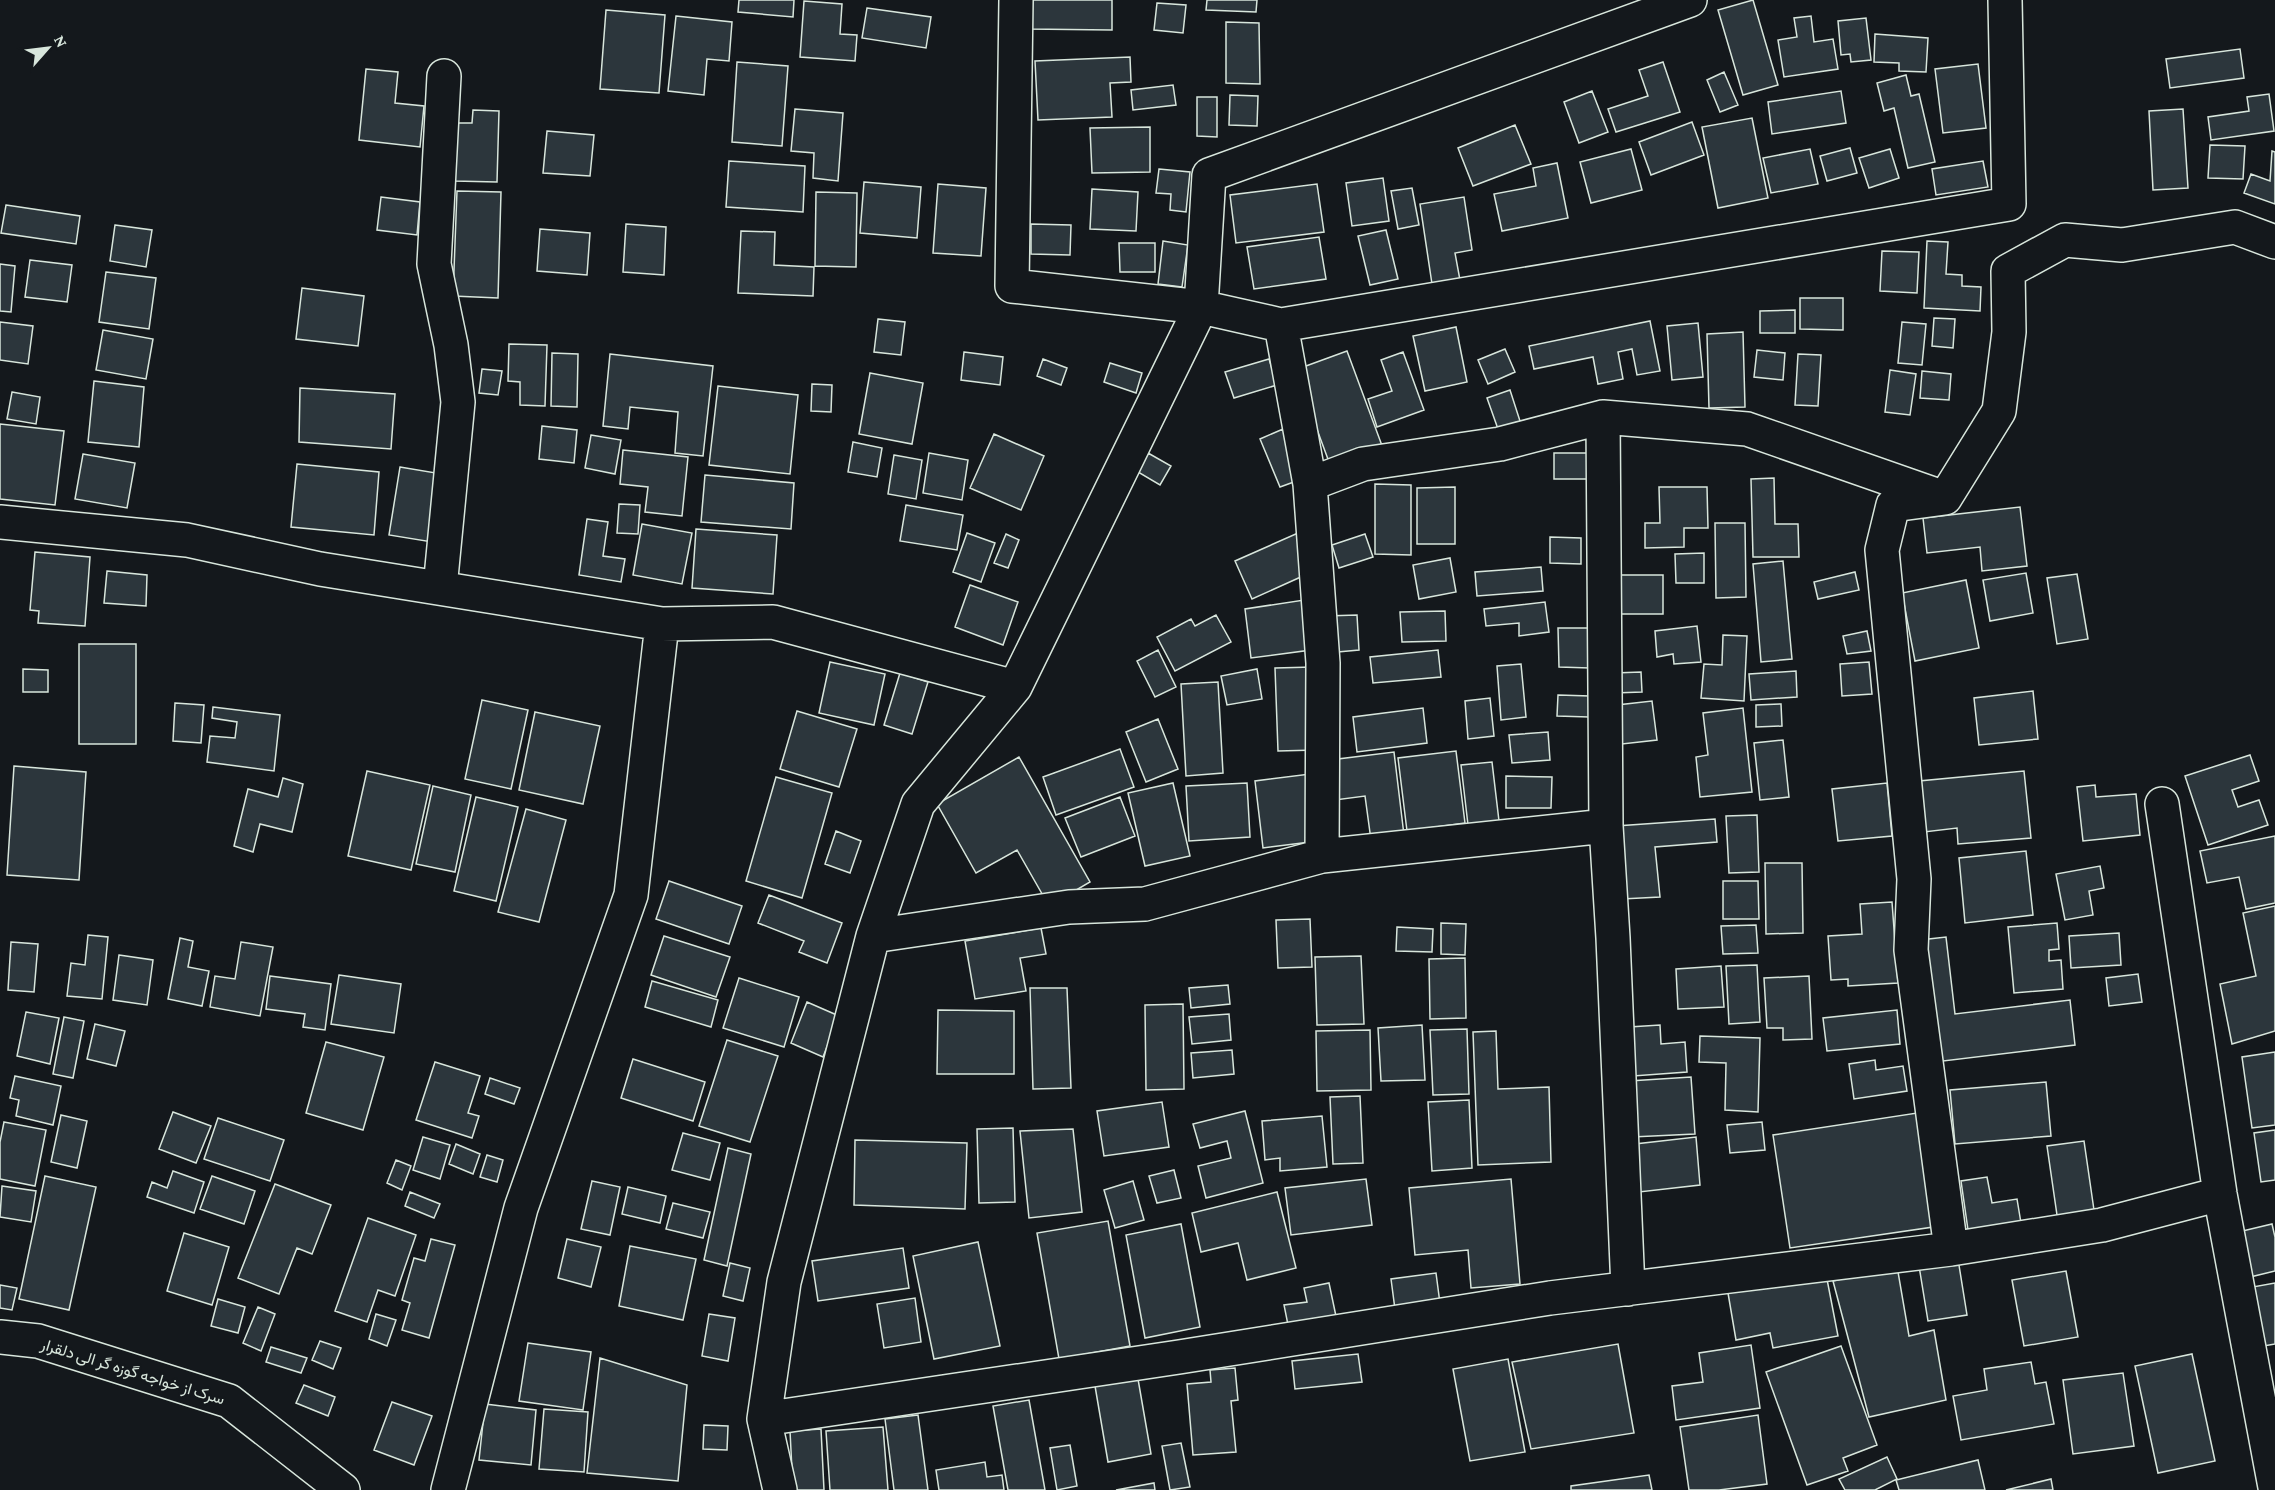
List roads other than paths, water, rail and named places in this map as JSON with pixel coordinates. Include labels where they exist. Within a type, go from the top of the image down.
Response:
[{"type":"street","points":[[1017,0],[1012,286],[1201,307],[1281,325],[2009,204],[2005,0]]},
{"type":"street","points":[[780,1490],[764,1419],[784,1282],[873,936],[918,804],[1015,687],[1201,307],[1209,175],[1690,0]]},
{"type":"street","points":[[440,588],[458,402],[451,345],[434,264],[444,76]]},
{"type":"street","points":[[1945,498],[1999,411],[2009,332],[2008,271],[2065,240],[2122,245],[2235,227],[2275,242]]},
{"type":"street","points":[[1281,325],[1310,484],[1323,663],[1322,856]]},
{"type":"street","points":[[1310,484],[1363,464],[1500,444],[1603,417],[1747,429],[1945,498]]},
{"type":"street","points":[[1603,417],[1606,826],[1628,1289]]},
{"type":"street","points":[[1945,498],[1893,505],[1882,550],[1914,879],[1911,950],[1951,1249]]},
{"type":"street","points":[[0,522],[187,540],[320,569],[662,624],[773,622],[1015,687]]},
{"type":"street","points":[[448,1490],[521,1208],[631,895],[662,624]]},
{"type":"street","points":[[2162,804],[2220,1194],[2275,1487]]},
{"type":"street","points":[[873,936],[1069,907],[1145,904],[1322,856],[1606,826]]},
{"type":"street","points":[[764,1419],[1550,1298],[1951,1249],[2102,1225],[2220,1194]]},
{"type":"street","name":"سرک از خواجه گوزه گر الی دلقرار","points":[[0,1337],[38,1341],[229,1401],[343,1490]]}]
